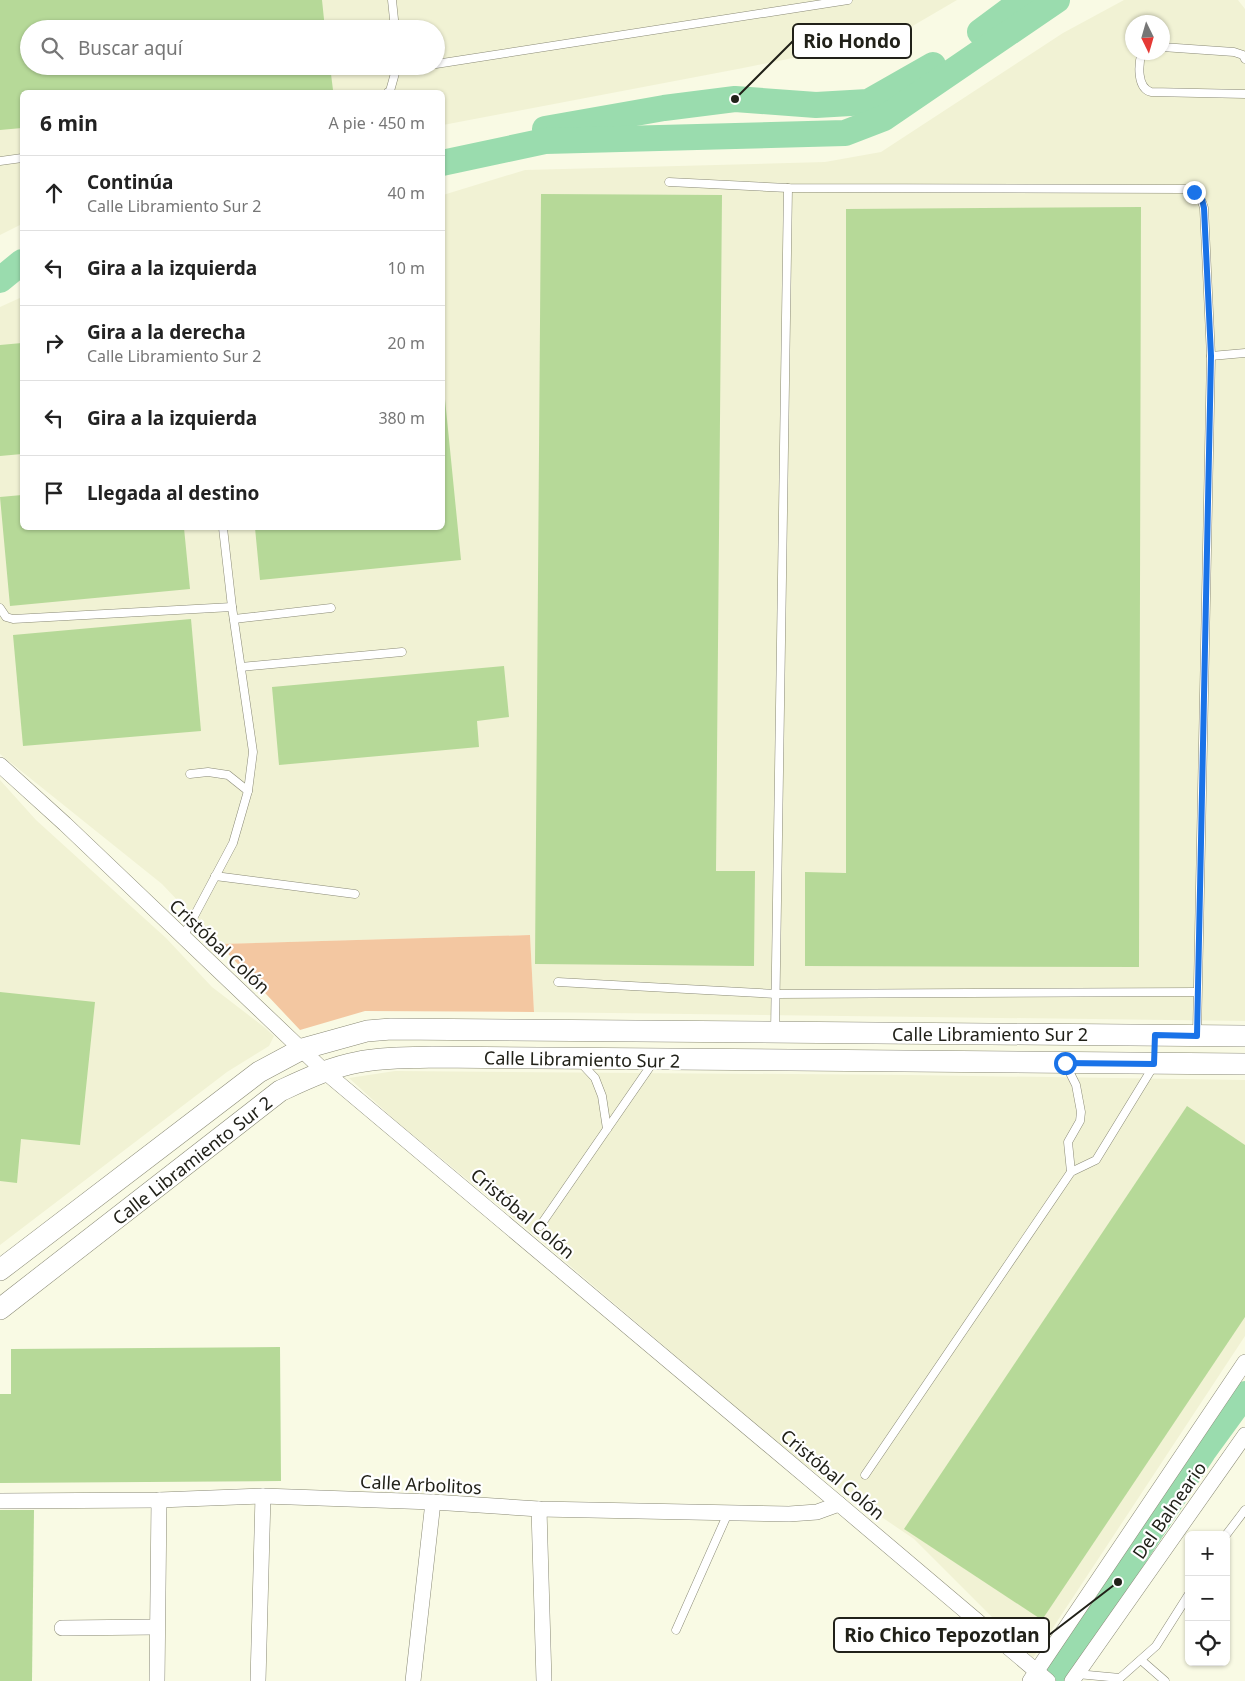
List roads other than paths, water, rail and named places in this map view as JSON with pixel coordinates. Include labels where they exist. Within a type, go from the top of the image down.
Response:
[{"type":"main road","name":"Calle Libramiento Sur 2","points":[[0,1271],[259,1072],[302,1049],[375,1030],[1245,1036]]},
{"type":"main road","points":[[521,1030],[521,1058]]},
{"type":"main road","points":[[775,1032],[775,1060]]},
{"type":"main road","points":[[1154,1064],[1155,1035]]},
{"type":"main road","points":[[1197,1036],[1197,1064]]},
{"type":"main road","name":"Calle Libramiento Sur 2","points":[[0,1309],[280,1091],[324,1071],[358,1062],[432,1057],[1245,1064]]},
{"type":"main road","points":[[0,1271],[20,1294]]},
{"type":"street","name":"Cristóbal Colón","points":[[0,765],[65,824],[324,1071],[839,1504],[1040,1678]]},
{"type":"street","points":[[1040,1678],[1245,1362]]},
{"type":"street","name":"Del Balneario","points":[[1074,1677],[1245,1435]]},
{"type":"street","name":"Calle Arbolitos","points":[[0,1501],[159,1500],[262,1496],[433,1502],[539,1510],[788,1514],[817,1512],[839,1504]]},
{"type":"street","points":[[258,1681],[262,1496]]},
{"type":"street","points":[[157,1681],[159,1500]]},
{"type":"street","points":[[413,1681],[433,1502]]},
{"type":"street","points":[[539,1510],[544,1681]]},
{"type":"street","points":[[62,1628],[157,1627]]},
{"type":"lane","points":[[392,0],[394,20]]},
{"type":"lane","points":[[445,63],[848,0]]},
{"type":"lane","points":[[1170,48],[1234,52],[1243,55],[1245,59]]},
{"type":"lane","points":[[1142,60],[1142,86],[1151,92],[1245,94]]},
{"type":"lane","points":[[390,90],[394,75]]},
{"type":"lane","points":[[0,161],[20,158]]},
{"type":"lane","points":[[669,182],[788,188],[1185,189],[1194,192],[1202,199],[1211,356],[1197,1036]]},
{"type":"lane","points":[[775,1032],[788,188]]},
{"type":"lane","points":[[1211,356],[1245,353]]},
{"type":"lane","points":[[183,937],[233,843],[248,790],[253,752],[232,607],[223,530]]},
{"type":"lane","points":[[0,608],[6,617],[13,619],[232,607]]},
{"type":"lane","points":[[234,620],[331,608]]},
{"type":"lane","points":[[241,667],[402,652]]},
{"type":"lane","points":[[190,774],[208,772],[228,775],[248,790]]},
{"type":"lane","points":[[215,876],[355,894]]},
{"type":"lane","points":[[558,982],[776,994],[1197,992]]},
{"type":"lane","points":[[576,1058],[595,1078],[602,1096],[607,1129]]},
{"type":"lane","points":[[540,1226],[656,1059]]},
{"type":"lane","points":[[1065,1063],[1076,1085],[1081,1112],[1080,1121],[1068,1142],[1071,1172]]},
{"type":"lane","points":[[865,1475],[1071,1172],[1096,1160],[1154,1064]]},
{"type":"lane","points":[[1229,1531],[1245,1510]]},
{"type":"lane","points":[[676,1630],[728,1512]]},
{"type":"lane","points":[[1074,1677],[1120,1678],[1156,1646],[1185,1600]]},
{"type":"lane","points":[[1140,1660],[1165,1681]]},
{"type":"waterway","points":[[980,32],[1023,0]]},
{"type":"waterway","points":[[445,162],[545,141],[845,133],[884,118],[1057,0]]},
{"type":"waterway","points":[[545,129],[664,108],[735,99],[816,105],[868,102],[933,65]]},
{"type":"waterway","points":[[0,280],[20,264]]},
{"type":"waterway","points":[[1052,1681],[1203,1452],[1245,1394]]},
{"type":"place","name":"Rio Hondo","points":[[735,99]]},
{"type":"place","name":"Rio Chico Tepozotlan","points":[[1118,1582]]}]
